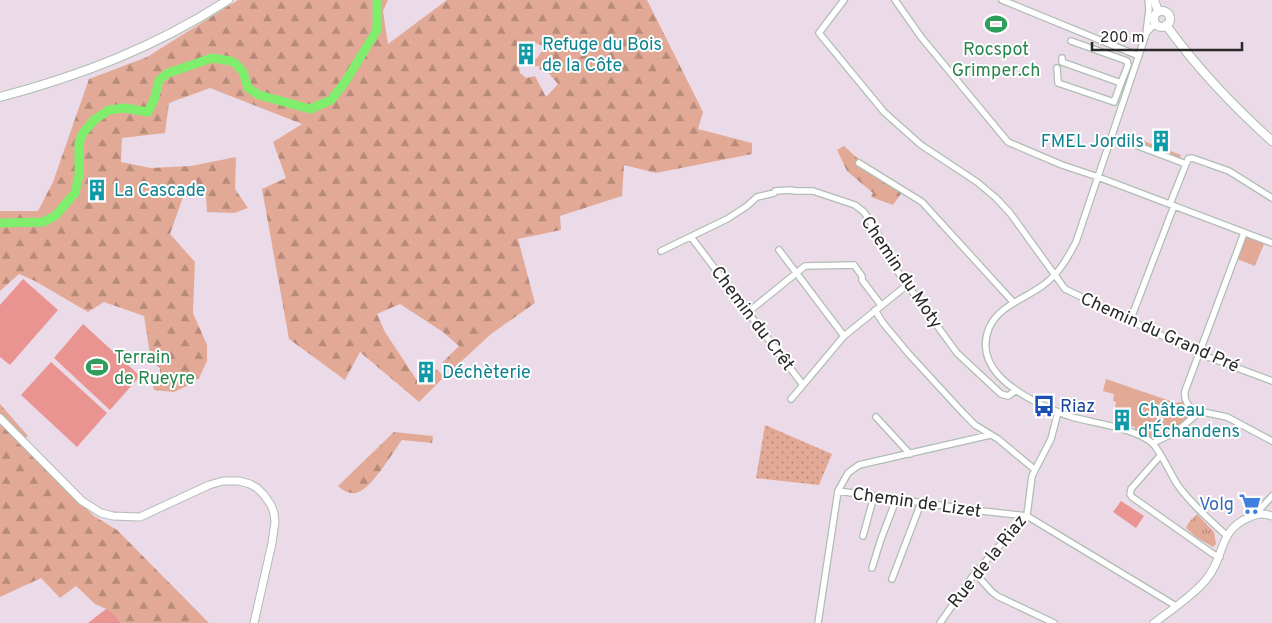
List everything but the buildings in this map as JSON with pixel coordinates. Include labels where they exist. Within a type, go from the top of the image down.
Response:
[{"type":"main road","points":[[0,97],[61,80],[130,54],[192,22],[228,0]]},
{"type":"main road","points":[[1154,0],[1158,11]]},
{"type":"main road","points":[[1158,11],[1168,14],[1170,19],[1162,27],[1155,24],[1154,15],[1158,11]]},
{"type":"main road","points":[[1166,25],[1208,78],[1272,141]]},
{"type":"street","name":"Chemin du Grand Pré","points":[[844,0],[819,34],[884,112],[920,145],[977,182],[996,198],[1010,213],[1065,289],[1200,354],[1272,381]]},
{"type":"street","points":[[895,0],[921,37],[1008,142],[1062,166],[1098,176],[1272,243]]},
{"type":"street","points":[[1002,0],[1139,56]]},
{"type":"street","points":[[1148,0],[1149,9],[1146,34],[1076,242],[1064,264],[1055,275],[1043,286],[1014,303],[993,321],[987,335],[987,356],[993,369],[1015,391],[1058,412],[1132,433],[1153,443],[1180,489],[1226,535]]},
{"type":"street","points":[[1146,34],[1155,24]]},
{"type":"street","points":[[1057,68],[1058,83],[1114,102],[1128,64],[1127,61],[1071,41]]},
{"type":"street","points":[[1062,58],[1062,62],[1121,83]]},
{"type":"street","points":[[1125,141],[1186,164]]},
{"type":"street","points":[[1130,321],[1188,159],[1194,158],[1225,170],[1272,198]]},
{"type":"street","points":[[859,163],[922,202],[1014,303]]},
{"type":"street","name":"Chemin du Moty","points":[[661,251],[726,219],[747,206],[757,197],[774,193],[775,191],[813,192],[855,205],[864,212],[907,284],[957,353],[1001,394],[1008,396],[1015,391]]},
{"type":"street","points":[[1197,414],[1186,403],[1184,397],[1244,233]]},
{"type":"street","name":"Chemin du Crêt","points":[[691,237],[804,385],[791,399]]},
{"type":"street","points":[[779,250],[844,336]]},
{"type":"street","points":[[748,313],[805,266],[854,265],[862,276],[862,280],[881,305]]},
{"type":"street","points":[[804,385],[844,336],[907,284]]},
{"type":"street","points":[[875,310],[883,323],[936,384],[975,424],[998,439],[1034,469]]},
{"type":"street","name":"Rue de la Riaz","points":[[940,623],[954,600],[975,573],[1027,516],[1034,469],[1051,439],[1058,412]]},
{"type":"street","points":[[1153,443],[1176,432],[1197,414],[1203,412],[1227,417],[1272,441]]},
{"type":"street","points":[[876,417],[910,454]]},
{"type":"street","points":[[0,418],[82,501],[101,513],[113,516],[140,517],[209,485],[223,481],[239,481],[257,488],[271,505],[275,522],[254,623]]},
{"type":"street","points":[[818,623],[838,491],[848,473],[858,464],[990,435]]},
{"type":"street","points":[[1160,456],[1131,489],[1130,494],[1178,531],[1220,557]]},
{"type":"street","name":"Chemin de Lizet","points":[[838,491],[1027,516]]},
{"type":"street","points":[[864,536],[874,496]]},
{"type":"street","points":[[1259,514],[1261,508],[1272,496]]},
{"type":"street","points":[[872,568],[896,500]]},
{"type":"street","points":[[892,580],[922,503]]},
{"type":"street","points":[[1154,623],[1203,583],[1220,557],[1226,535],[1239,521],[1259,514],[1272,516]]},
{"type":"street","points":[[1027,516],[1176,606]]},
{"type":"street","points":[[975,573],[997,596],[1054,623]]},
{"type":"green space","points":[[238,0],[388,0],[383,11],[388,44],[447,0],[647,0],[703,112],[698,129],[752,143],[752,154],[656,173],[624,165],[622,196],[560,216],[561,230],[518,239],[535,303],[491,334],[454,368],[442,363],[459,346],[443,332],[400,304],[377,314],[385,332],[420,385],[437,369],[444,377],[419,402],[360,352],[345,380],[289,339],[262,189],[286,178],[273,142],[302,124],[210,88],[169,103],[165,133],[122,138],[121,162],[151,168],[191,166],[236,157],[235,189],[248,208],[234,213],[207,212],[206,196],[183,197],[170,234],[195,262],[193,313],[207,345],[207,361],[199,378],[187,386],[174,392],[154,390],[151,379],[160,373],[160,368],[151,361],[144,316],[104,302],[88,312],[35,281],[19,274],[0,291],[0,211],[38,211],[53,182],[89,79],[147,57]],"holes":[[[529,41],[544,48],[537,58],[529,61],[532,67],[539,66],[540,70],[545,69],[558,84],[546,97],[535,76],[526,78],[520,73],[519,67],[523,61],[517,58],[520,44]]]},
{"type":"green space","points":[[1125,134],[1181,155],[1179,161],[1123,140]]},
{"type":"green space","points":[[844,146],[866,166],[903,191],[893,205],[871,197],[873,193],[847,171],[837,150]]},
{"type":"green space","points":[[1247,237],[1264,244],[1255,266],[1237,259],[1244,239]]},
{"type":"green space","points":[[1106,379],[1176,403],[1185,401],[1195,414],[1175,431],[1153,439],[1134,431],[1135,427],[1128,425],[1131,416],[1115,408],[1114,394],[1103,391]]},
{"type":"green space","points":[[0,404],[28,436],[17,442],[94,516],[117,530],[209,623],[121,623],[111,611],[95,604],[76,586],[60,598],[41,578],[0,597]]},
{"type":"green space","points":[[765,425],[832,454],[819,485],[756,478]]},
{"type":"green space","points":[[394,432],[433,436],[432,443],[402,440],[375,478],[362,490],[351,493],[338,486]]},
{"type":"green space","points":[[1197,514],[1214,532],[1216,544],[1213,547],[1196,537],[1186,528]]},
{"type":"shaded area","points":[[23,279],[58,310],[10,365],[0,357],[0,305]]},
{"type":"shaded area","name":"Terrain de Rueyre","points":[[83,324],[140,376],[110,410],[54,358]]},
{"type":"shaded area","name":"Terrain de Rueyre","points":[[51,362],[107,413],[77,447],[21,395]]},
{"type":"shaded area","points":[[1121,501],[1144,516],[1136,528],[1113,512]]},
{"type":"shaded area","points":[[106,609],[111,611],[121,623],[88,623]]},
{"type":"waterway","points":[[0,223],[43,222],[55,216],[75,193],[79,175],[79,143],[83,133],[94,120],[109,110],[124,108],[148,112],[154,100],[159,80],[168,73],[212,58],[231,61],[243,72],[248,88],[259,95],[310,109],[331,100],[345,82],[377,30],[377,0]]},
{"type":"place","name":"Rocspot Grimper.ch","points":[[996,24]]},
{"type":"place","name":"Refuge du Bois de la Côte","points":[[526,54]]},
{"type":"place","name":"FMEL Jordils","points":[[1161,141]]},
{"type":"place","name":"La Cascade","points":[[97,190]]},
{"type":"place","name":"Terrain de Rueyre","points":[[97,367]]},
{"type":"place","name":"Déchèterie","points":[[426,372]]},
{"type":"place","name":"Riaz","points":[[1044,406]]},
{"type":"place","name":"Château d'Échandens","points":[[1122,420]]},
{"type":"place","name":"Volg","points":[[1250,504]]}]
